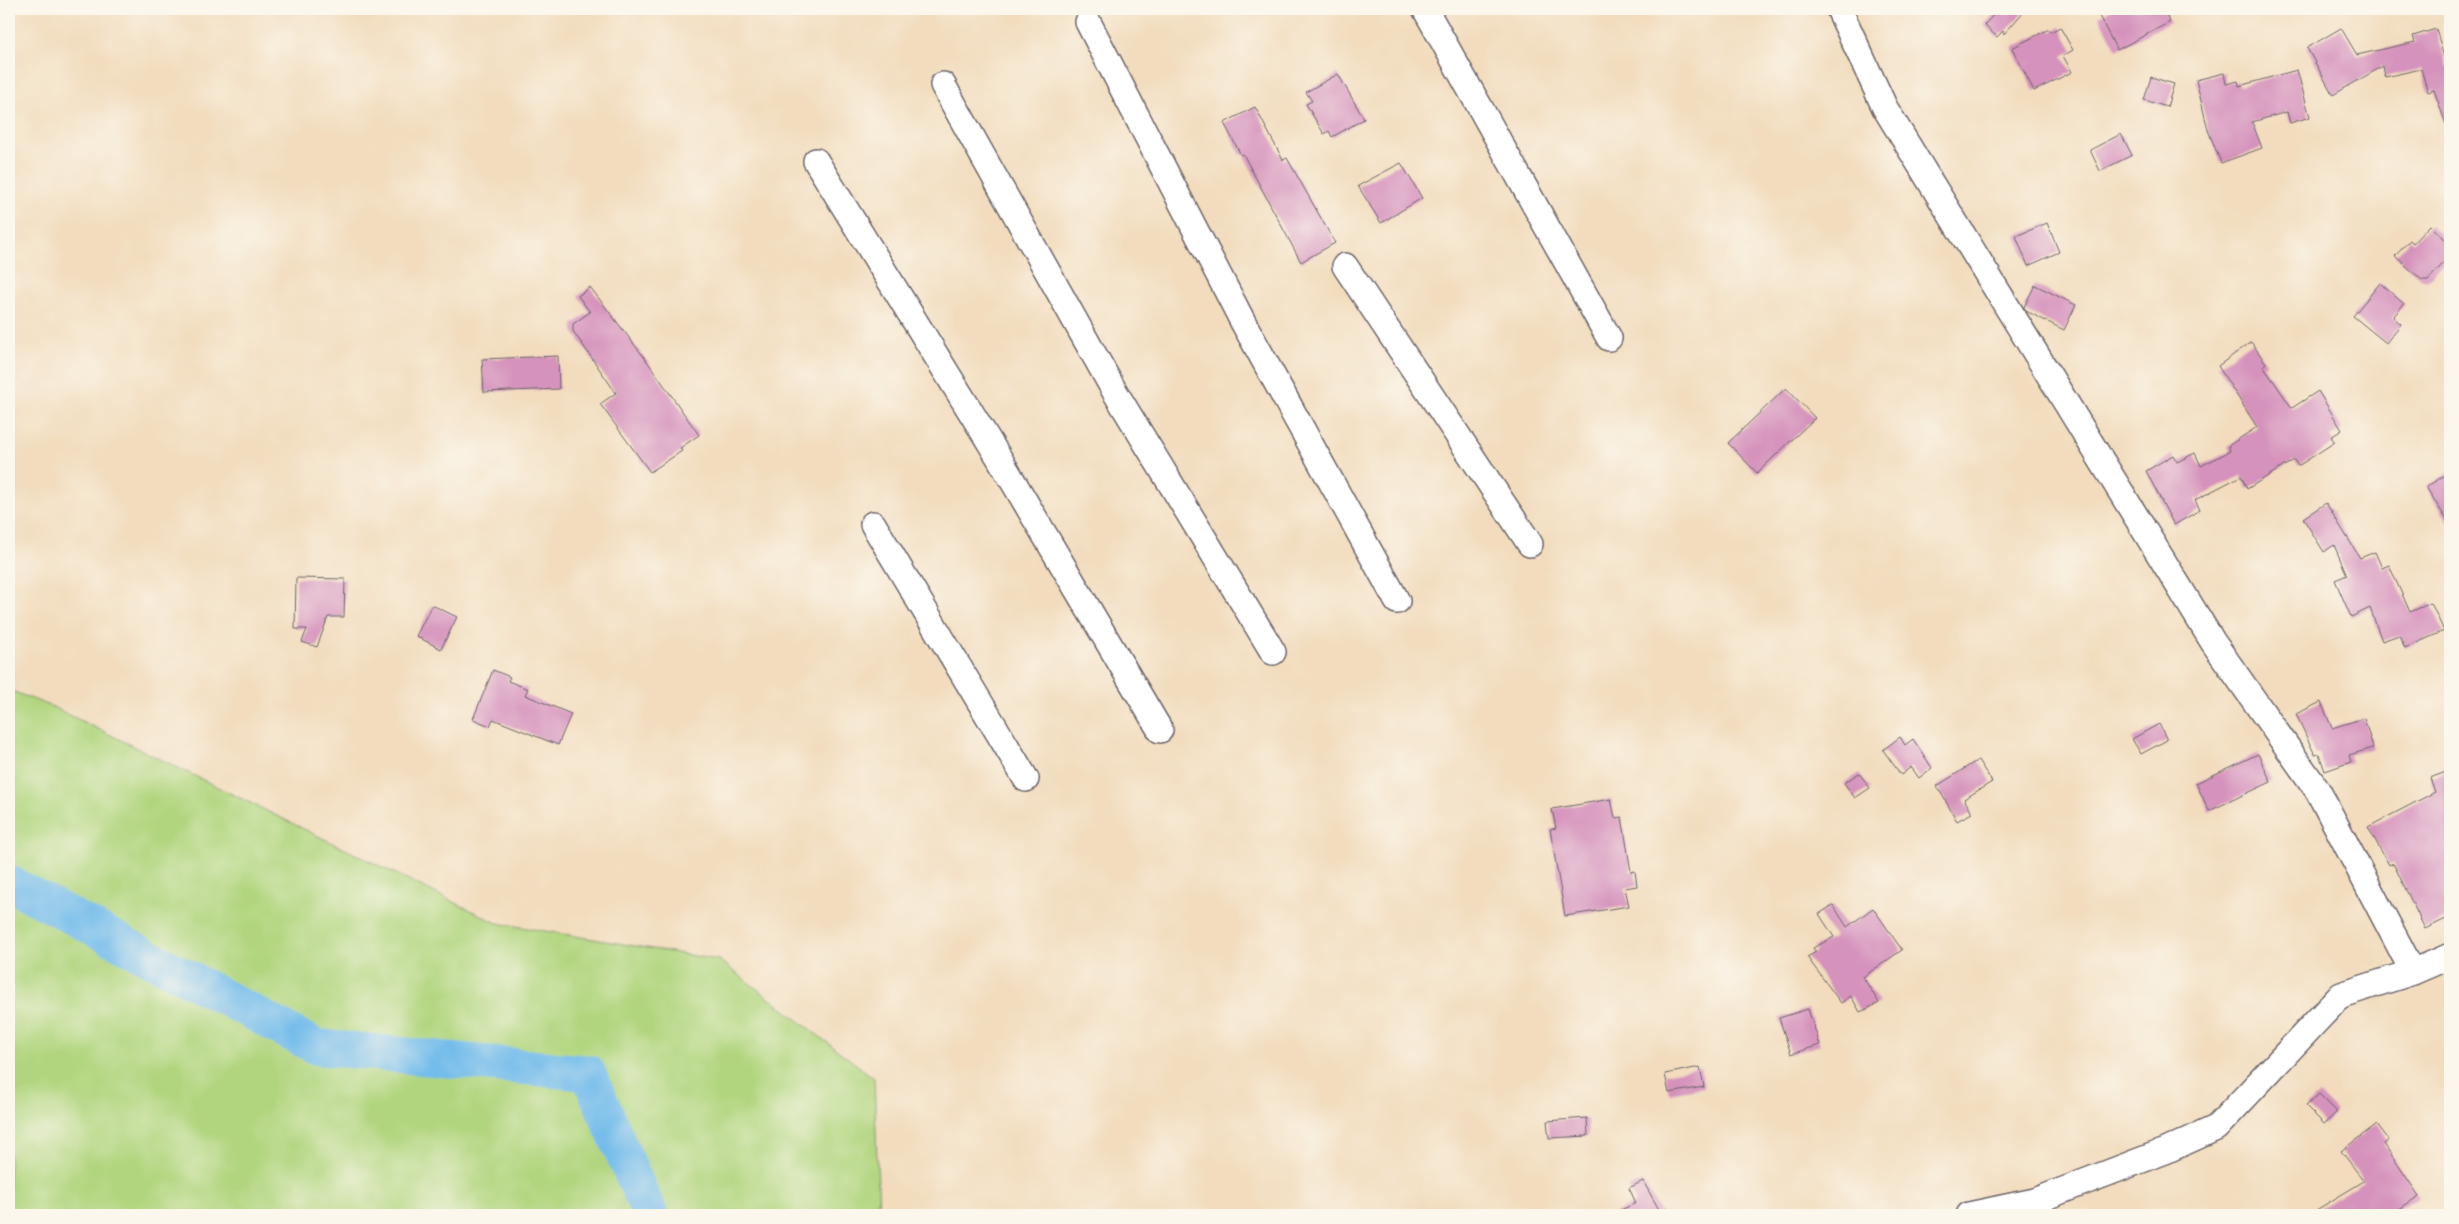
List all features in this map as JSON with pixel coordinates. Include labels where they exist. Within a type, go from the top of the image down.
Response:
[{"type":"street","points":[[1424,9],[1609,338]]},
{"type":"street","points":[[1840,9],[1885,108],[2213,642],[2318,791],[2413,972]]},
{"type":"street","points":[[1088,22],[1243,322],[1397,601]]},
{"type":"street","points":[[943,85],[1115,392],[1272,652]]},
{"type":"street","points":[[816,161],[998,456],[1160,730]]},
{"type":"street","points":[[1345,266],[1530,544]]},
{"type":"street","points":[[873,524],[1026,779]]},
{"type":"street","points":[[1969,1215],[2035,1201],[2165,1151],[2216,1128],[2341,995],[2413,972],[2450,956]]},
{"type":"green space","points":[[9,690],[53,707],[497,923],[719,960],[874,1078],[879,1215],[9,1215]]},
{"type":"building","points":[[1999,9],[2026,9],[2004,34],[2003,31],[1997,37],[1984,25]]},
{"type":"building","points":[[2113,9],[2163,9],[2170,22],[2117,50],[2099,16]]},
{"type":"building","points":[[2060,27],[2073,50],[2063,56],[2072,72],[2034,91],[2012,48],[2049,29],[2051,32]]},
{"type":"building","points":[[2341,28],[2357,55],[2415,42],[2413,36],[2436,29],[2447,67],[2450,66],[2450,129],[2448,130],[2434,90],[2428,92],[2421,69],[2385,77],[2383,66],[2333,95],[2307,48]]},
{"type":"building","points":[[2297,70],[2310,117],[2290,123],[2287,112],[2252,122],[2262,148],[2221,163],[2208,130],[2196,80],[2224,73],[2226,84],[2238,81],[2239,86]]},
{"type":"building","points":[[1338,74],[1364,119],[1332,137],[1329,131],[1324,134],[1306,104],[1312,101],[1306,92]]},
{"type":"building","points":[[2151,77],[2174,84],[2167,107],[2144,100]]},
{"type":"building","points":[[1255,107],[1283,160],[1287,158],[1335,243],[1301,262],[1243,154],[1241,155],[1224,123]]},
{"type":"building","points":[[2121,134],[2132,155],[2100,171],[2090,150]]},
{"type":"building","points":[[1401,163],[1422,198],[1381,223],[1358,186]]},
{"type":"building","points":[[2047,223],[2059,252],[2028,266],[2016,236]]},
{"type":"building","points":[[2430,225],[2450,244],[2450,256],[2428,280],[2422,280],[2395,256],[2410,240],[2413,243]]},
{"type":"building","points":[[2380,283],[2404,304],[2393,317],[2401,324],[2386,343],[2353,316]]},
{"type":"building","points":[[2035,285],[2076,305],[2064,330],[2026,311],[2024,307]]},
{"type":"building","points":[[590,287],[647,361],[699,435],[680,448],[682,451],[650,472],[600,404],[616,393],[573,331],[573,324],[590,312],[578,296]]},
{"type":"building","points":[[2251,342],[2266,363],[2263,366],[2292,408],[2318,391],[2342,430],[2331,437],[2335,442],[2298,466],[2294,460],[2247,489],[2241,476],[2195,500],[2200,510],[2174,525],[2146,471],[2173,455],[2177,462],[2195,453],[2201,466],[2230,451],[2228,446],[2257,427],[2218,366]]},
{"type":"building","points":[[558,356],[559,389],[484,392],[482,359]]},
{"type":"building","points":[[1786,388],[1815,418],[1757,473],[1728,443]]},
{"type":"building","points":[[2450,472],[2450,525],[2426,487]]},
{"type":"building","points":[[2326,503],[2360,558],[2375,552],[2382,568],[2389,565],[2410,612],[2431,603],[2444,631],[2405,648],[2399,635],[2382,641],[2370,608],[2351,617],[2335,580],[2347,575],[2334,545],[2324,552],[2303,518]]},
{"type":"building","points":[[296,578],[345,579],[344,617],[328,617],[317,647],[302,642],[307,629],[295,629]]},
{"type":"building","points":[[432,605],[457,617],[441,649],[416,636]]},
{"type":"building","points":[[493,670],[510,677],[508,681],[528,689],[525,695],[571,714],[558,745],[493,719],[490,726],[473,719]]},
{"type":"building","points":[[2321,702],[2332,728],[2364,718],[2373,748],[2349,755],[2351,762],[2325,771],[2319,754],[2315,755],[2296,714]]},
{"type":"building","points":[[2159,724],[2167,740],[2141,754],[2132,739]]},
{"type":"building","points":[[1900,737],[1905,745],[1913,739],[1932,768],[1919,778],[1911,767],[1901,775],[1883,750]]},
{"type":"building","points":[[2258,754],[2271,782],[2209,811],[2196,783]]},
{"type":"building","points":[[1978,760],[1992,782],[1964,799],[1972,813],[1957,821],[1937,786]]},
{"type":"building","points":[[2446,772],[2450,783],[2450,917],[2425,929],[2393,863],[2389,865],[2368,827],[2435,792],[2430,778]]},
{"type":"building","points":[[1859,773],[1870,788],[1855,798],[1844,783]]},
{"type":"building","points":[[1611,799],[1615,818],[1622,817],[1631,872],[1635,871],[1637,886],[1625,888],[1629,906],[1565,916],[1550,829],[1556,828],[1552,809]]},
{"type":"building","points":[[1833,905],[1847,927],[1873,908],[1902,950],[1863,977],[1879,1003],[1860,1012],[1851,996],[1841,1003],[1807,957],[1816,952],[1813,948],[1834,937],[1819,914]]},
{"type":"building","points":[[1808,1009],[1820,1045],[1791,1054],[1779,1018]]},
{"type":"building","points":[[1700,1067],[1704,1087],[1669,1093],[1665,1074]]},
{"type":"building","points":[[2319,1094],[2337,1112],[2324,1124],[2306,1106]]},
{"type":"building","points":[[1587,1118],[1588,1136],[1549,1138],[1547,1121]]},
{"type":"building","points":[[2377,1124],[2389,1140],[2384,1144],[2419,1196],[2390,1215],[2308,1215],[2364,1181],[2341,1151]]},
{"type":"building","points":[[1643,1181],[1662,1215],[1610,1215],[1636,1203],[1629,1188]]},
{"type":"waterway","points":[[9,883],[317,1047],[588,1073],[650,1215]]}]
